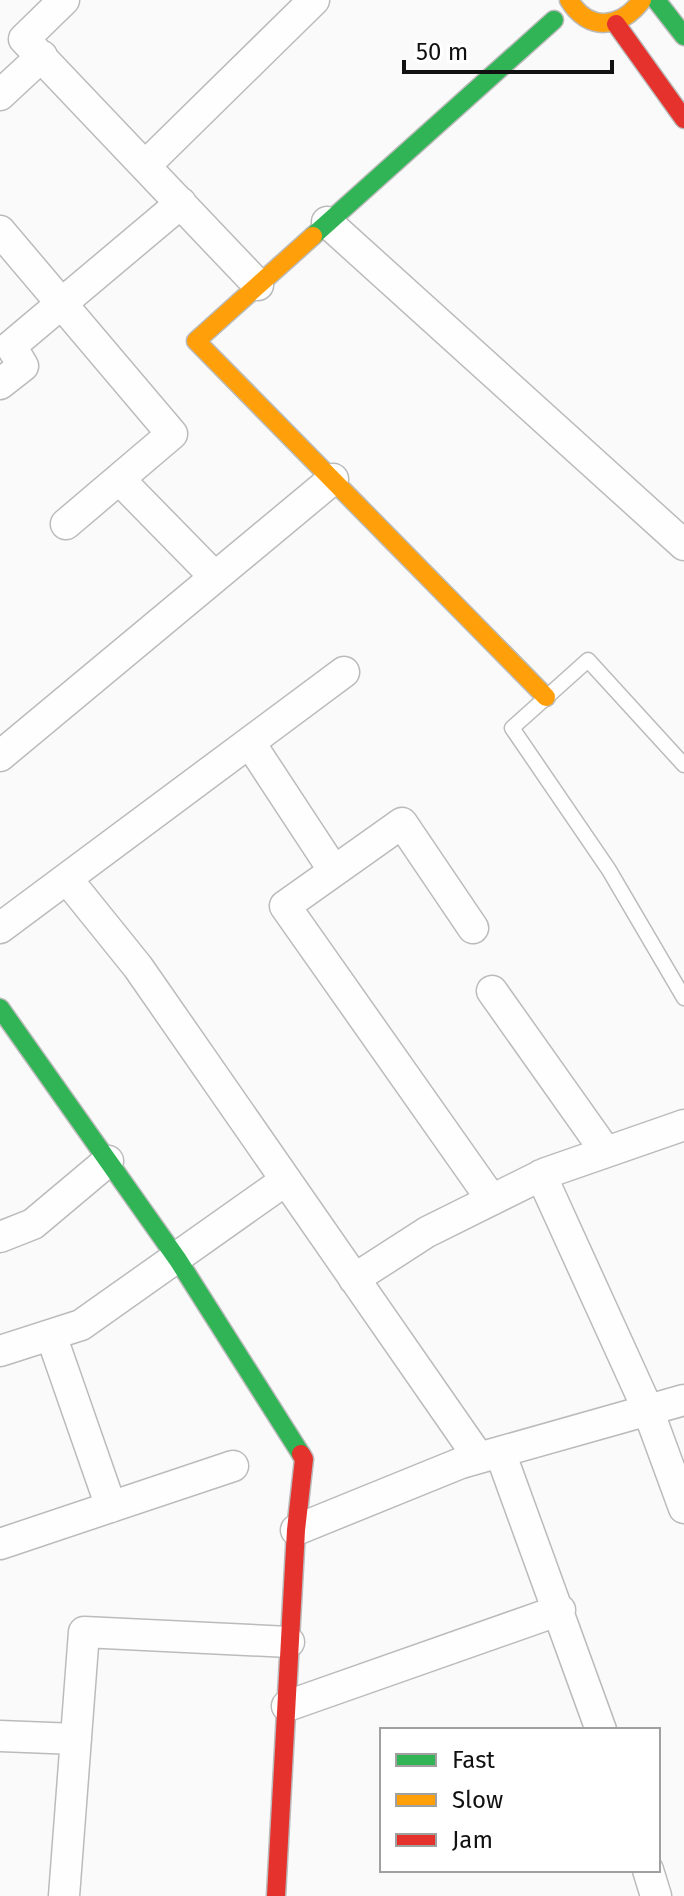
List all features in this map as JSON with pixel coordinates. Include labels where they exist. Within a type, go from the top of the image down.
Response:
[{"type":"street","points":[[64,0],[24,39],[258,285]]},
{"type":"street","points":[[146,165],[314,0]]},
{"type":"street","points":[[546,697],[196,341],[570,3],[590,22],[616,24],[628,19],[642,0]]},
{"type":"street","points":[[656,0],[684,36]]},
{"type":"street","points":[[536,7],[554,20]]},
{"type":"street","points":[[616,24],[684,119]]},
{"type":"street","points":[[0,95],[42,56]]},
{"type":"street","points":[[0,384],[23,366],[11,346],[181,203]]},
{"type":"street","points":[[327,222],[684,545]]},
{"type":"street","points":[[0,231],[172,434],[66,524]]},
{"type":"street","points":[[119,479],[215,577]]},
{"type":"street","points":[[0,756],[333,479]]},
{"type":"street","points":[[0,928],[344,672]]},
{"type":"street","points":[[250,743],[334,871]]},
{"type":"street","points":[[473,928],[402,823],[285,906],[492,1200]]},
{"type":"street","points":[[67,879],[138,967],[354,1279],[490,1455],[560,1610],[600,1728]]},
{"type":"street","points":[[492,991],[606,1152]]},
{"type":"street","points":[[0,1008],[178,1260],[304,1459],[296,1530],[276,1896]]},
{"type":"street","points":[[354,1279],[427,1232],[541,1175],[683,1128]]},
{"type":"street","points":[[0,1237],[33,1224],[108,1161]]},
{"type":"street","points":[[541,1175],[648,1410],[684,1508]]},
{"type":"street","points":[[0,1351],[81,1325],[178,1260],[286,1180]]},
{"type":"street","points":[[51,1335],[111,1507]]},
{"type":"street","points":[[296,1530],[490,1455],[684,1400]]},
{"type":"street","points":[[0,1544],[233,1466]]},
{"type":"street","points":[[287,1706],[560,1610]]},
{"type":"street","points":[[64,1896],[84,1632],[289,1642]]},
{"type":"street","points":[[0,1736],[76,1739]]},
{"type":"street","points":[[649,1872],[656,1896]]},
{"type":"lane","points":[[682,989],[609,870],[512,728],[588,660],[684,765]]},
{"type":"traffic: fast","points":[[656,0],[684,36]]},
{"type":"traffic: fast","points":[[313,236],[554,20]]},
{"type":"traffic: fast","points":[[0,1008],[178,1260],[301,1454]]},
{"type":"traffic: slow","points":[[569,0],[585,18],[605,23],[624,17],[642,0]]},
{"type":"traffic: slow","points":[[313,236],[196,341],[546,697]]},
{"type":"traffic: jam","points":[[616,24],[684,119]]},
{"type":"traffic: jam","points":[[276,1896],[296,1530],[304,1459],[301,1454]]}]
